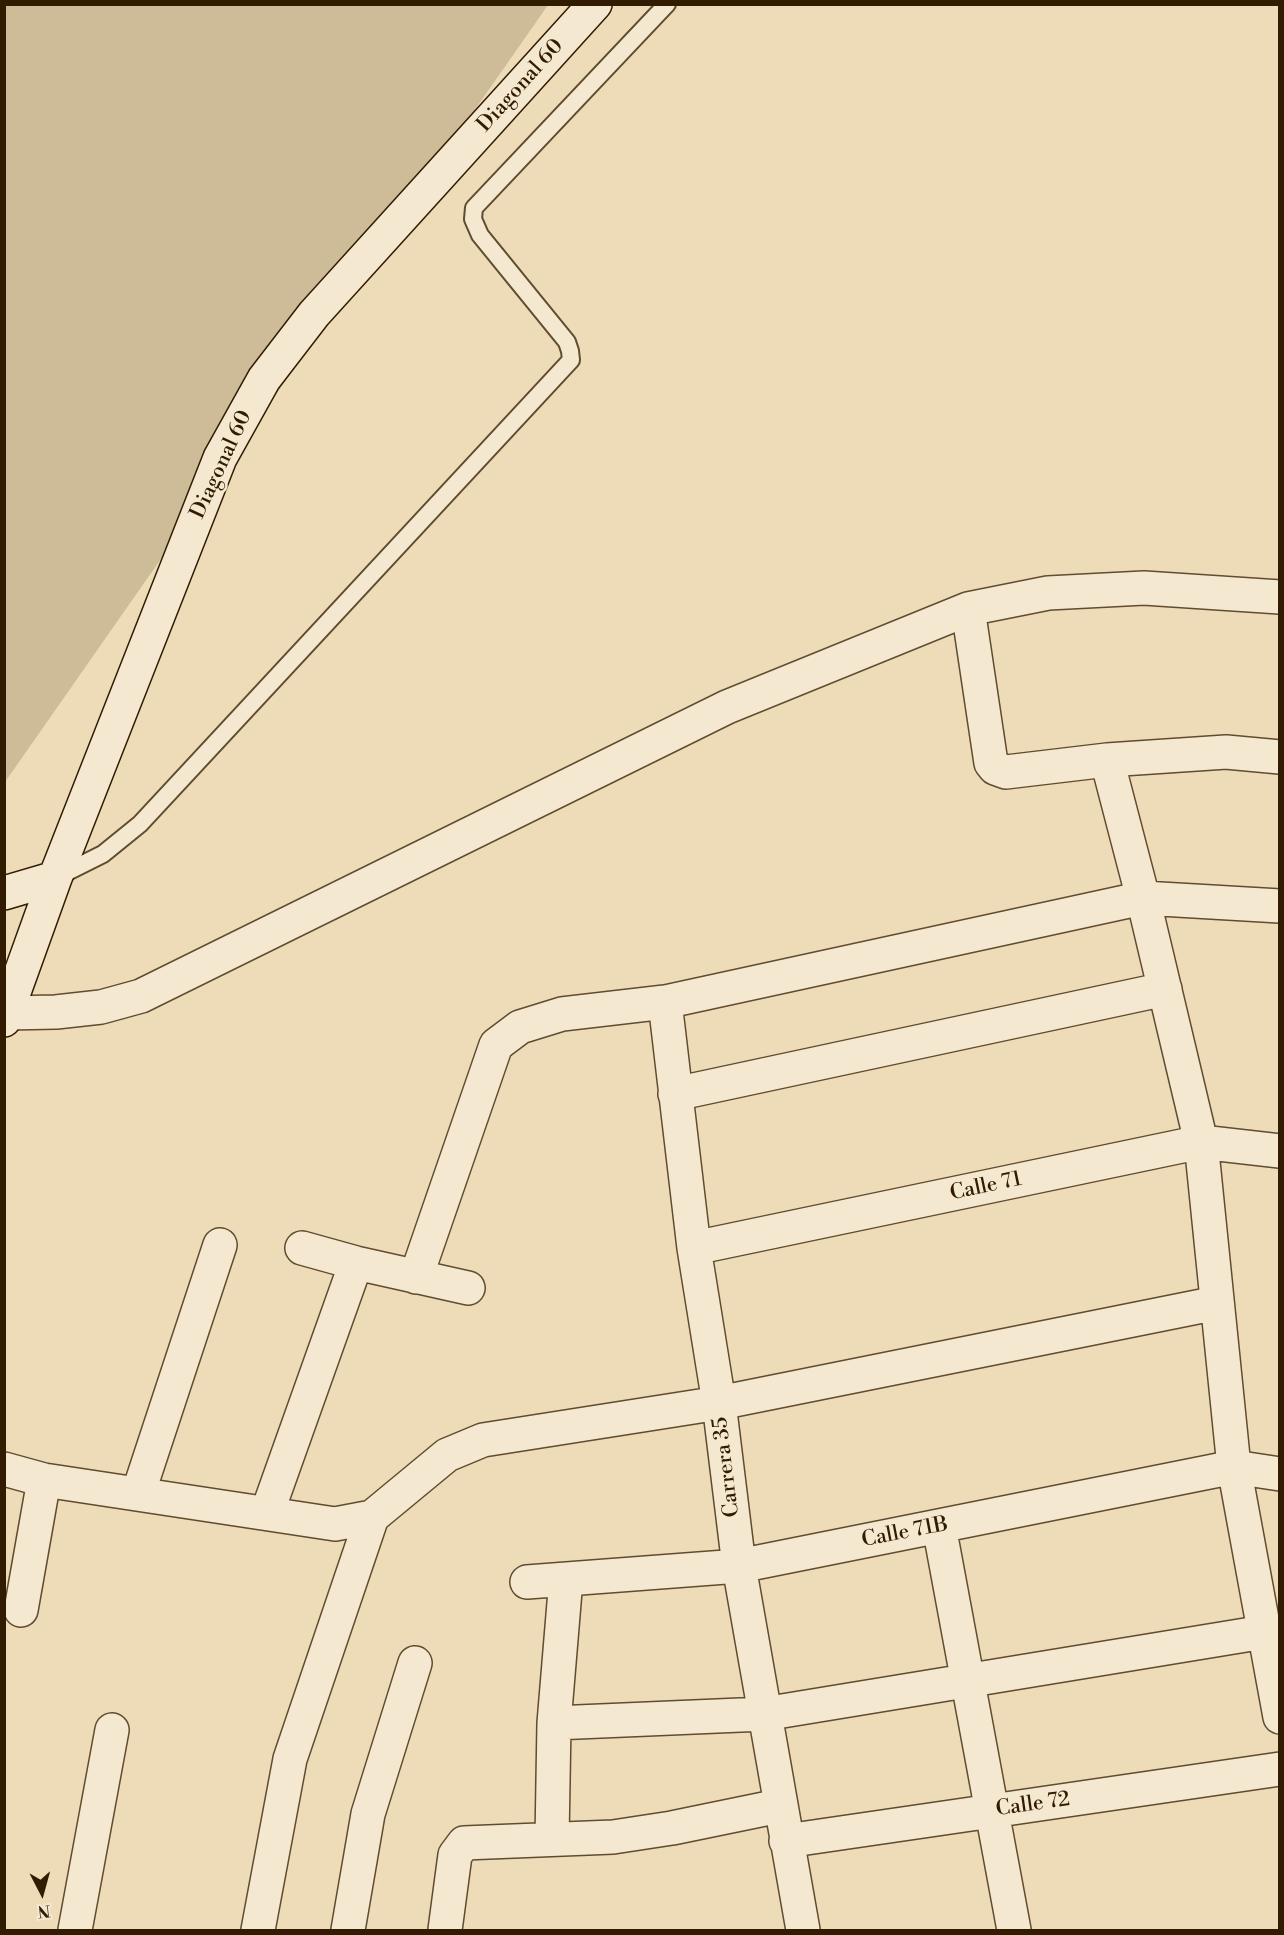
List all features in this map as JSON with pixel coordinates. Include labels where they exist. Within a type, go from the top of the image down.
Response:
[{"type":"street","name":"Diagonal 60","points":[[6,1016],[55,878],[220,458],[264,379],[314,314],[595,4]]},
{"type":"street","points":[[6,1016],[101,1007],[141,996],[727,707],[968,609],[1048,593],[1144,588],[1280,597]]},
{"type":"street","points":[[968,609],[992,763],[995,768],[1006,772],[1107,760],[1226,752],[1280,757]]},
{"type":"street","points":[[1107,760],[1143,898],[1201,1142],[1234,1467],[1272,1634],[1280,1717]]},
{"type":"street","points":[[4,893],[55,878]]},
{"type":"street","points":[[416,1277],[496,1045],[520,1027],[562,1014],[664,1002],[1143,898],[1280,906]]},
{"type":"street","points":[[4,942],[35,933]]},
{"type":"street","points":[[675,1094],[1165,988]]},
{"type":"street","name":"Carrera 35","points":[[664,1002],[694,1248],[719,1403],[739,1566],[802,1930]]},
{"type":"street","name":"Calle 71","points":[[694,1248],[1201,1142],[1280,1151]]},
{"type":"street","points":[[138,1494],[220,1245]]},
{"type":"street","points":[[302,1248],[468,1288]]},
{"type":"street","points":[[267,1514],[357,1263]]},
{"type":"street","points":[[4,1469],[44,1480],[335,1524],[372,1517],[447,1455],[483,1440],[719,1403],[1217,1304]]},
{"type":"street","name":"Calle 71B","points":[[527,1582],[739,1566],[1234,1467],[1280,1474]]},
{"type":"street","points":[[21,1610],[44,1480]]},
{"type":"street","points":[[258,1930],[290,1759],[372,1517]]},
{"type":"street","points":[[939,1526],[1014,1930]]},
{"type":"street","points":[[552,1839],[554,1723],[566,1579]]},
{"type":"street","points":[[554,1723],[764,1714],[967,1680],[1272,1634]]},
{"type":"street","points":[[348,1930],[368,1814],[415,1663]]},
{"type":"street","points":[[75,1930],[112,1730]]},
{"type":"street","name":"Calle 72","points":[[786,1840],[1280,1769]]},
{"type":"street","points":[[445,1930],[456,1855],[464,1844],[613,1837],[672,1828],[779,1806]]},
{"type":"lane","points":[[55,878],[103,854],[140,824],[571,360],[567,342],[480,234],[473,219],[474,208],[667,4]]},
{"type":"shaded area","points":[[5,5],[548,5],[5,782]]}]
